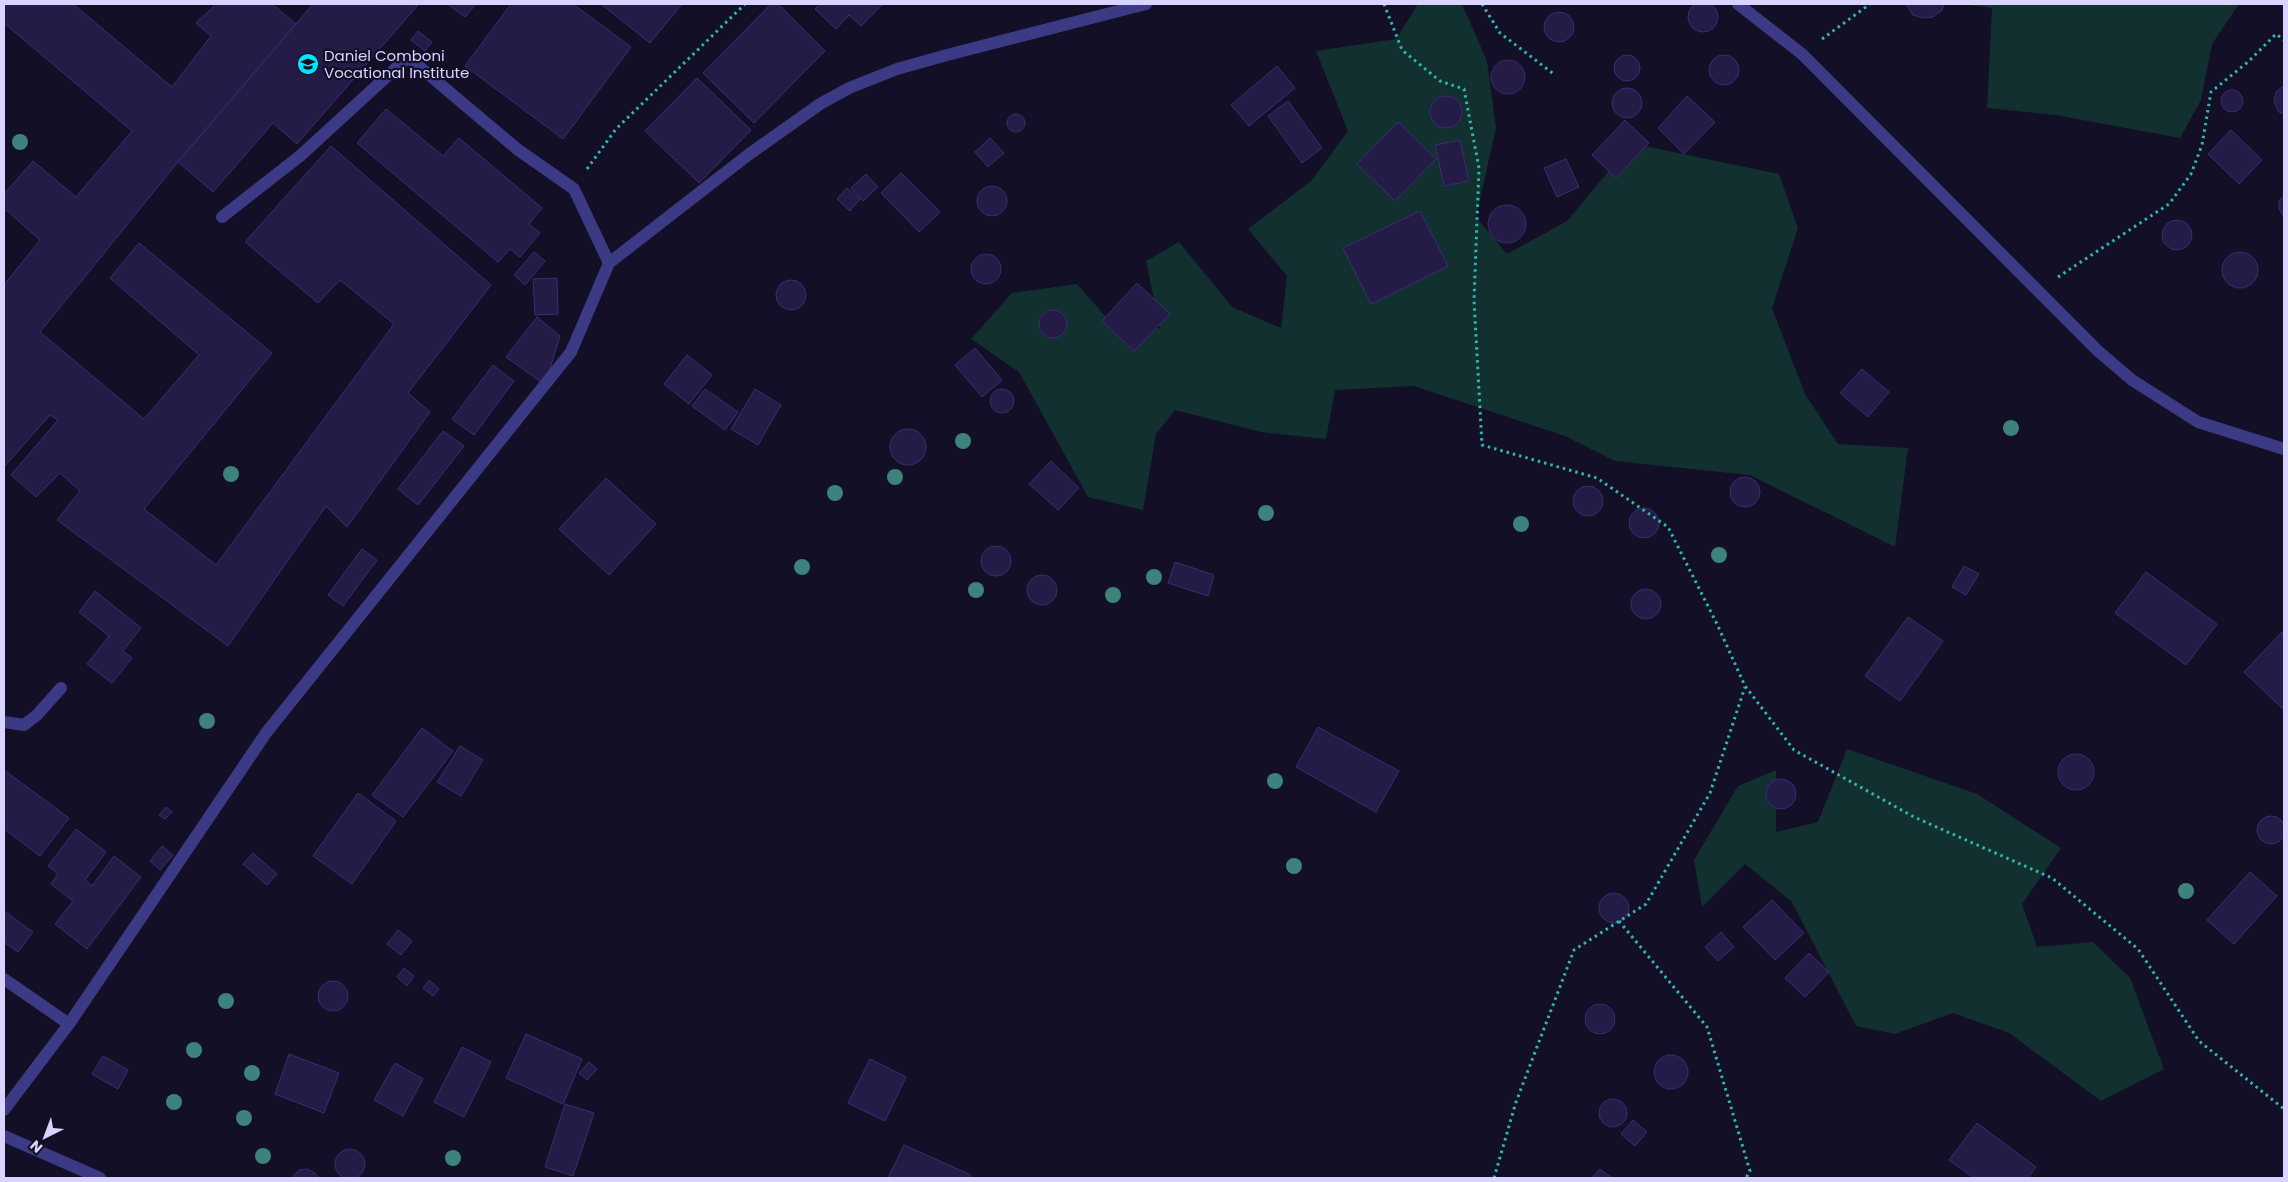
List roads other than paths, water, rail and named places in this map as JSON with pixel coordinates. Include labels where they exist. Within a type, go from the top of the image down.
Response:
[{"type":"street","points":[[4,1110],[69,1024],[266,733],[571,352],[609,264],[748,156],[820,104],[848,88],[897,69],[1146,4]]},
{"type":"street","points":[[1738,4],[1802,54],[2098,351],[2132,380],[2168,405],[2198,422],[2284,449]]},
{"type":"street","points":[[222,217],[300,156],[408,57],[517,149],[574,189],[609,264]]},
{"type":"street","points":[[4,722],[24,725],[37,715],[61,688]]},
{"type":"street","points":[[4,979],[69,1024]]},
{"type":"street","points":[[4,1136],[100,1178]]},
{"type":"place","name":"Daniel Comboni Vocational Institute","points":[[308,64]]}]
